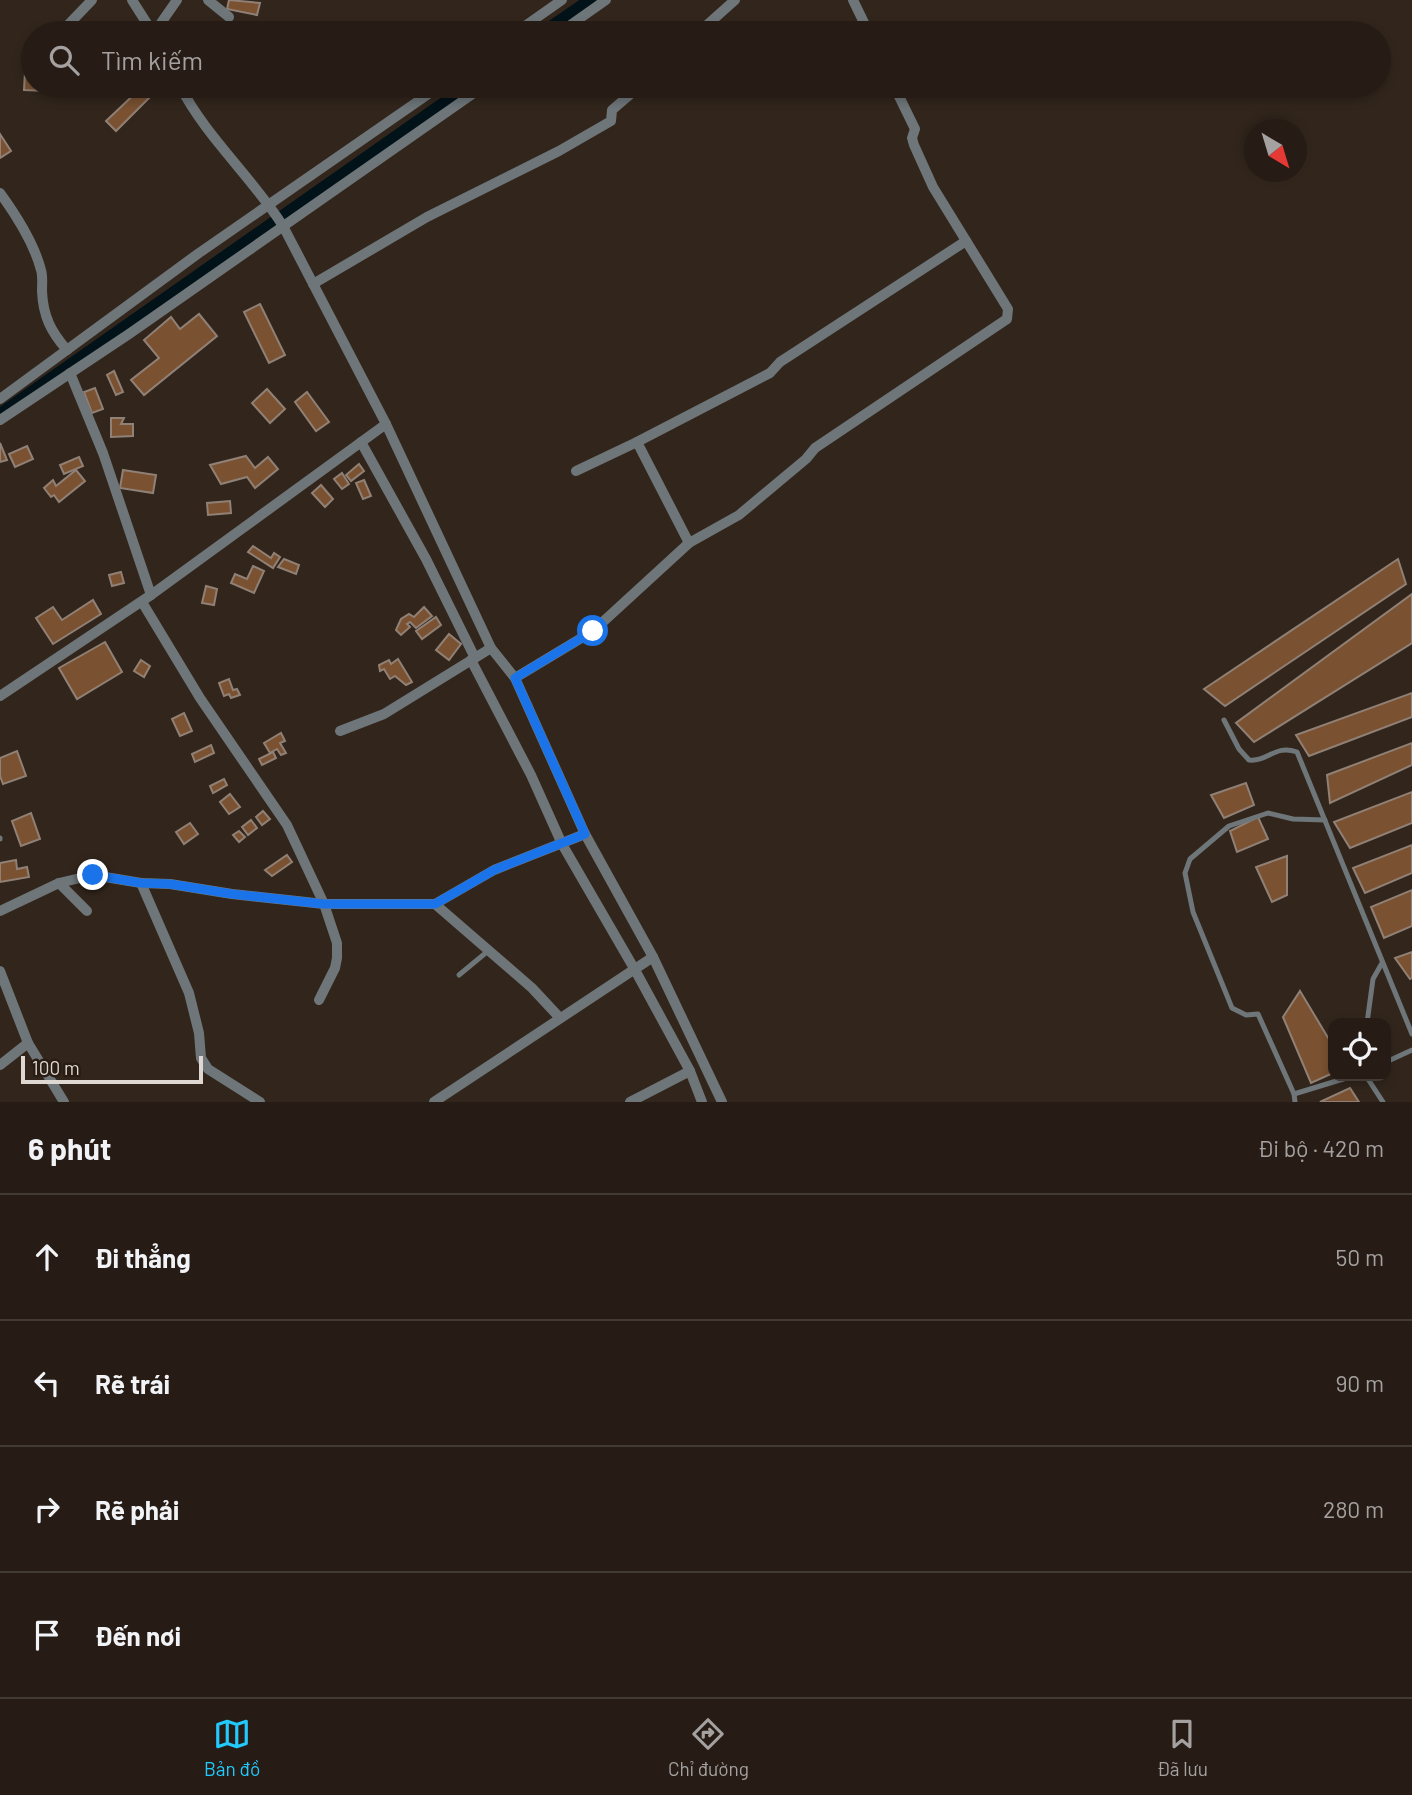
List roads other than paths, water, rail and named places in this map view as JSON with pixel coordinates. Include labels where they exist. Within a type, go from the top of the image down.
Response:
[{"type":"street","points":[[72,21],[92,0]]},
{"type":"street","points":[[132,0],[146,21]]},
{"type":"street","points":[[162,21],[177,0]]},
{"type":"street","points":[[208,0],[229,17]]},
{"type":"street","points":[[532,21],[562,0]]},
{"type":"street","points":[[576,21],[606,0]]},
{"type":"street","points":[[711,21],[735,0]]},
{"type":"street","points":[[853,0],[863,21]]},
{"type":"street","points":[[186,98],[283,226],[386,424],[491,648],[515,678],[585,834],[653,957],[720,1099],[704,1102],[635,970],[562,844],[426,559],[361,442]]},
{"type":"street","points":[[0,399],[200,253],[423,98]]},
{"type":"street","points":[[0,420],[467,98]]},
{"type":"street","points":[[313,284],[428,217],[559,151],[611,121],[612,110],[626,98]]},
{"type":"street","points":[[515,678],[593,631],[689,542],[739,515],[806,459],[815,448],[1007,319],[1008,309],[933,187],[920,161],[912,138],[915,129],[900,98]]},
{"type":"street","points":[[0,192],[12,208],[36,256],[42,272],[44,312],[53,335],[67,350]]},
{"type":"street","points":[[576,471],[770,373],[780,362],[966,241]]},
{"type":"street","points":[[70,373],[103,453],[151,595]]},
{"type":"street","points":[[0,696],[142,602],[386,424]]},
{"type":"street","points":[[637,442],[689,542]]},
{"type":"street","points":[[142,602],[222,732],[287,825],[324,904],[337,943],[337,958],[335,968],[319,1000]]},
{"type":"street","points":[[340,731],[384,714],[491,648]]},
{"type":"street","points":[[0,911],[59,883],[93,875],[324,904],[435,904],[494,870],[585,834]]},
{"type":"street","points":[[59,883],[87,911]]},
{"type":"street","points":[[141,883],[189,993],[199,1033],[201,1058],[208,1069],[260,1102]]},
{"type":"street","points":[[435,904],[532,988],[559,1017]]},
{"type":"street","points":[[434,1102],[653,957]]},
{"type":"street","points":[[0,971],[28,1042],[64,1102]]},
{"type":"street","points":[[0,1065],[28,1042]]},
{"type":"street","points":[[630,1102],[690,1071]]},
{"type":"lane","points":[[1224,720],[1249,760],[1258,761],[1275,750],[1290,749],[1297,752],[1412,1034]]},
{"type":"lane","points":[[1294,1102],[1294,1094],[1258,1014],[1246,1015],[1232,1008],[1193,912],[1185,873],[1190,859],[1229,826],[1268,813],[1293,819],[1325,820]]},
{"type":"lane","points":[[459,975],[488,951]]},
{"type":"lane","points":[[1368,1018],[1373,979],[1382,963]]},
{"type":"lane","points":[[1391,1060],[1412,1051]]},
{"type":"lane","points":[[1294,1094],[1337,1081]]},
{"type":"lane","points":[[1369,1081],[1383,1102]]},
{"type":"waterway","points":[[559,21],[590,0]]},
{"type":"waterway","points":[[0,414],[451,98]]}]
